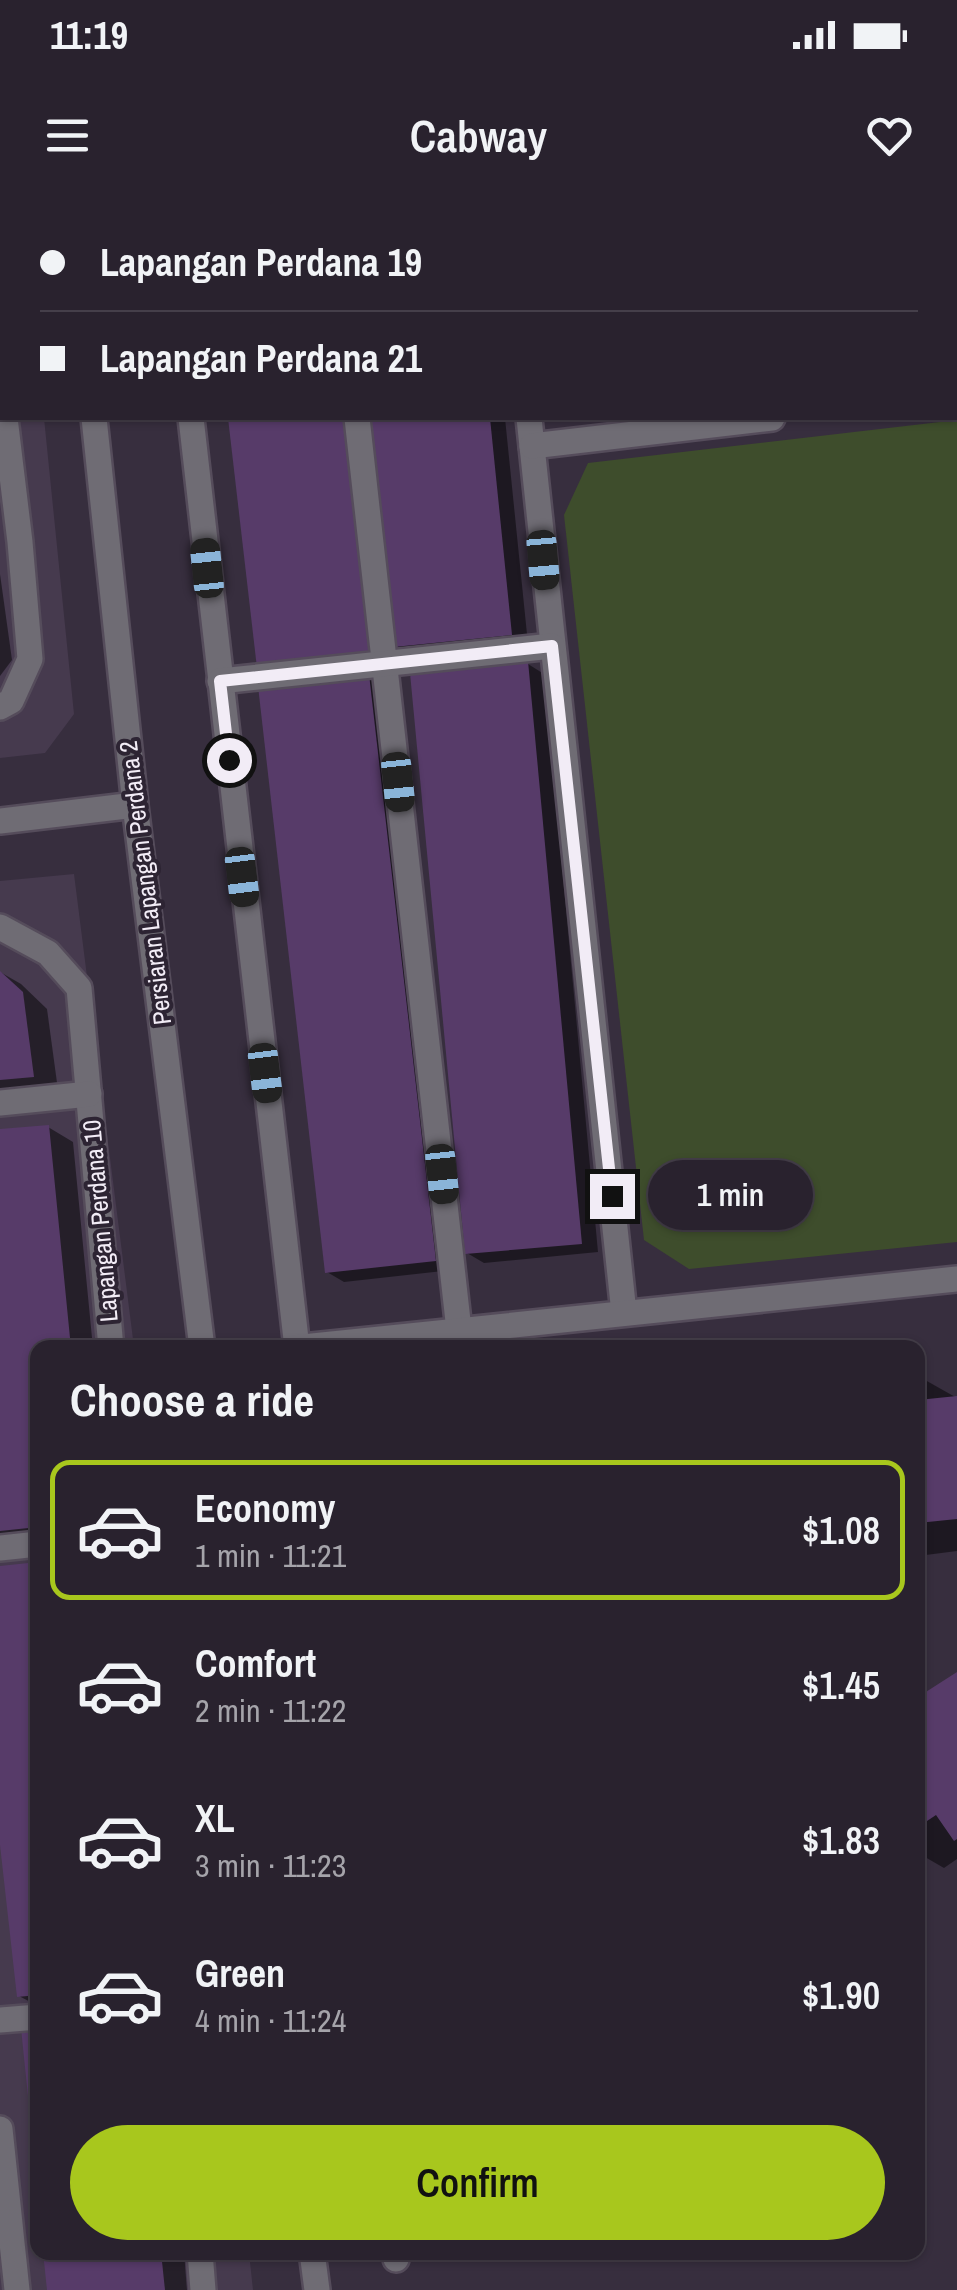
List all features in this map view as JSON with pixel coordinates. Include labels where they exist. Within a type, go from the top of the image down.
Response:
[{"type":"street","points":[[0,707],[11,701],[30,659],[10,543],[5,420]]},
{"type":"street","name":"Persiaran Lapangan Perdana 2","points":[[94,420],[135,805],[201,1340]]},
{"type":"street","points":[[191,420],[294,1340]]},
{"type":"street","points":[[357,420],[459,1330]]},
{"type":"street","points":[[529,420],[624,1313]]},
{"type":"street","points":[[532,446],[755,420]]},
{"type":"street","points":[[220,681],[552,646]]},
{"type":"street","points":[[0,822],[135,805]]},
{"type":"street","name":"Lapangan Perdana 10","points":[[0,927],[48,954],[79,988],[110,1340]]},
{"type":"street","points":[[0,1102],[90,1094]]},
{"type":"street","points":[[363,1340],[957,1279]]},
{"type":"street","points":[[0,1548],[30,1545]]},
{"type":"street","points":[[0,2020],[30,2018]]},
{"type":"street","points":[[0,2129],[17,2290]]},
{"type":"street","points":[[201,2260],[203,2290]]},
{"type":"street","points":[[313,2260],[317,2290]]},
{"type":"shaded area","points":[[0,420],[44,420],[74,714],[45,753],[0,758]]},
{"type":"shaded area","points":[[74,874],[133,1340],[30,1340],[30,2260],[250,2260],[253,2290],[0,2290],[0,881]]},
{"type":"green space","points":[[957,420],[957,1242],[689,1269],[644,1240],[564,515],[588,463]]},
{"type":"building","points":[[228,420],[343,420],[370,655],[257,668]]},
{"type":"building","points":[[371,420],[490,420],[512,635],[394,647]]},
{"type":"building","points":[[528,661],[582,1244],[465,1254],[410,673]]},
{"type":"building","points":[[369,674],[436,1261],[325,1273],[258,686]]},
{"type":"building","points":[[0,971],[23,992],[34,1077],[0,1080]]},
{"type":"building","points":[[49,1125],[70,1340],[30,1340],[30,1528],[0,1531],[0,1129]]},
{"type":"building","points":[[957,1396],[957,1519],[925,1522],[925,1399]]},
{"type":"building","points":[[30,1563],[30,1996],[17,1997],[0,1845],[0,1566]]},
{"type":"building","points":[[957,1672],[954,1841],[936,1815],[925,1822],[925,1693]]},
{"type":"building","points":[[30,2027],[30,2116],[21,2028]]},
{"type":"building","points":[[44,2260],[162,2260],[165,2290],[47,2290]]},
{"type":"route","points":[[229,760],[220,681],[552,646],[612,1196]]}]
